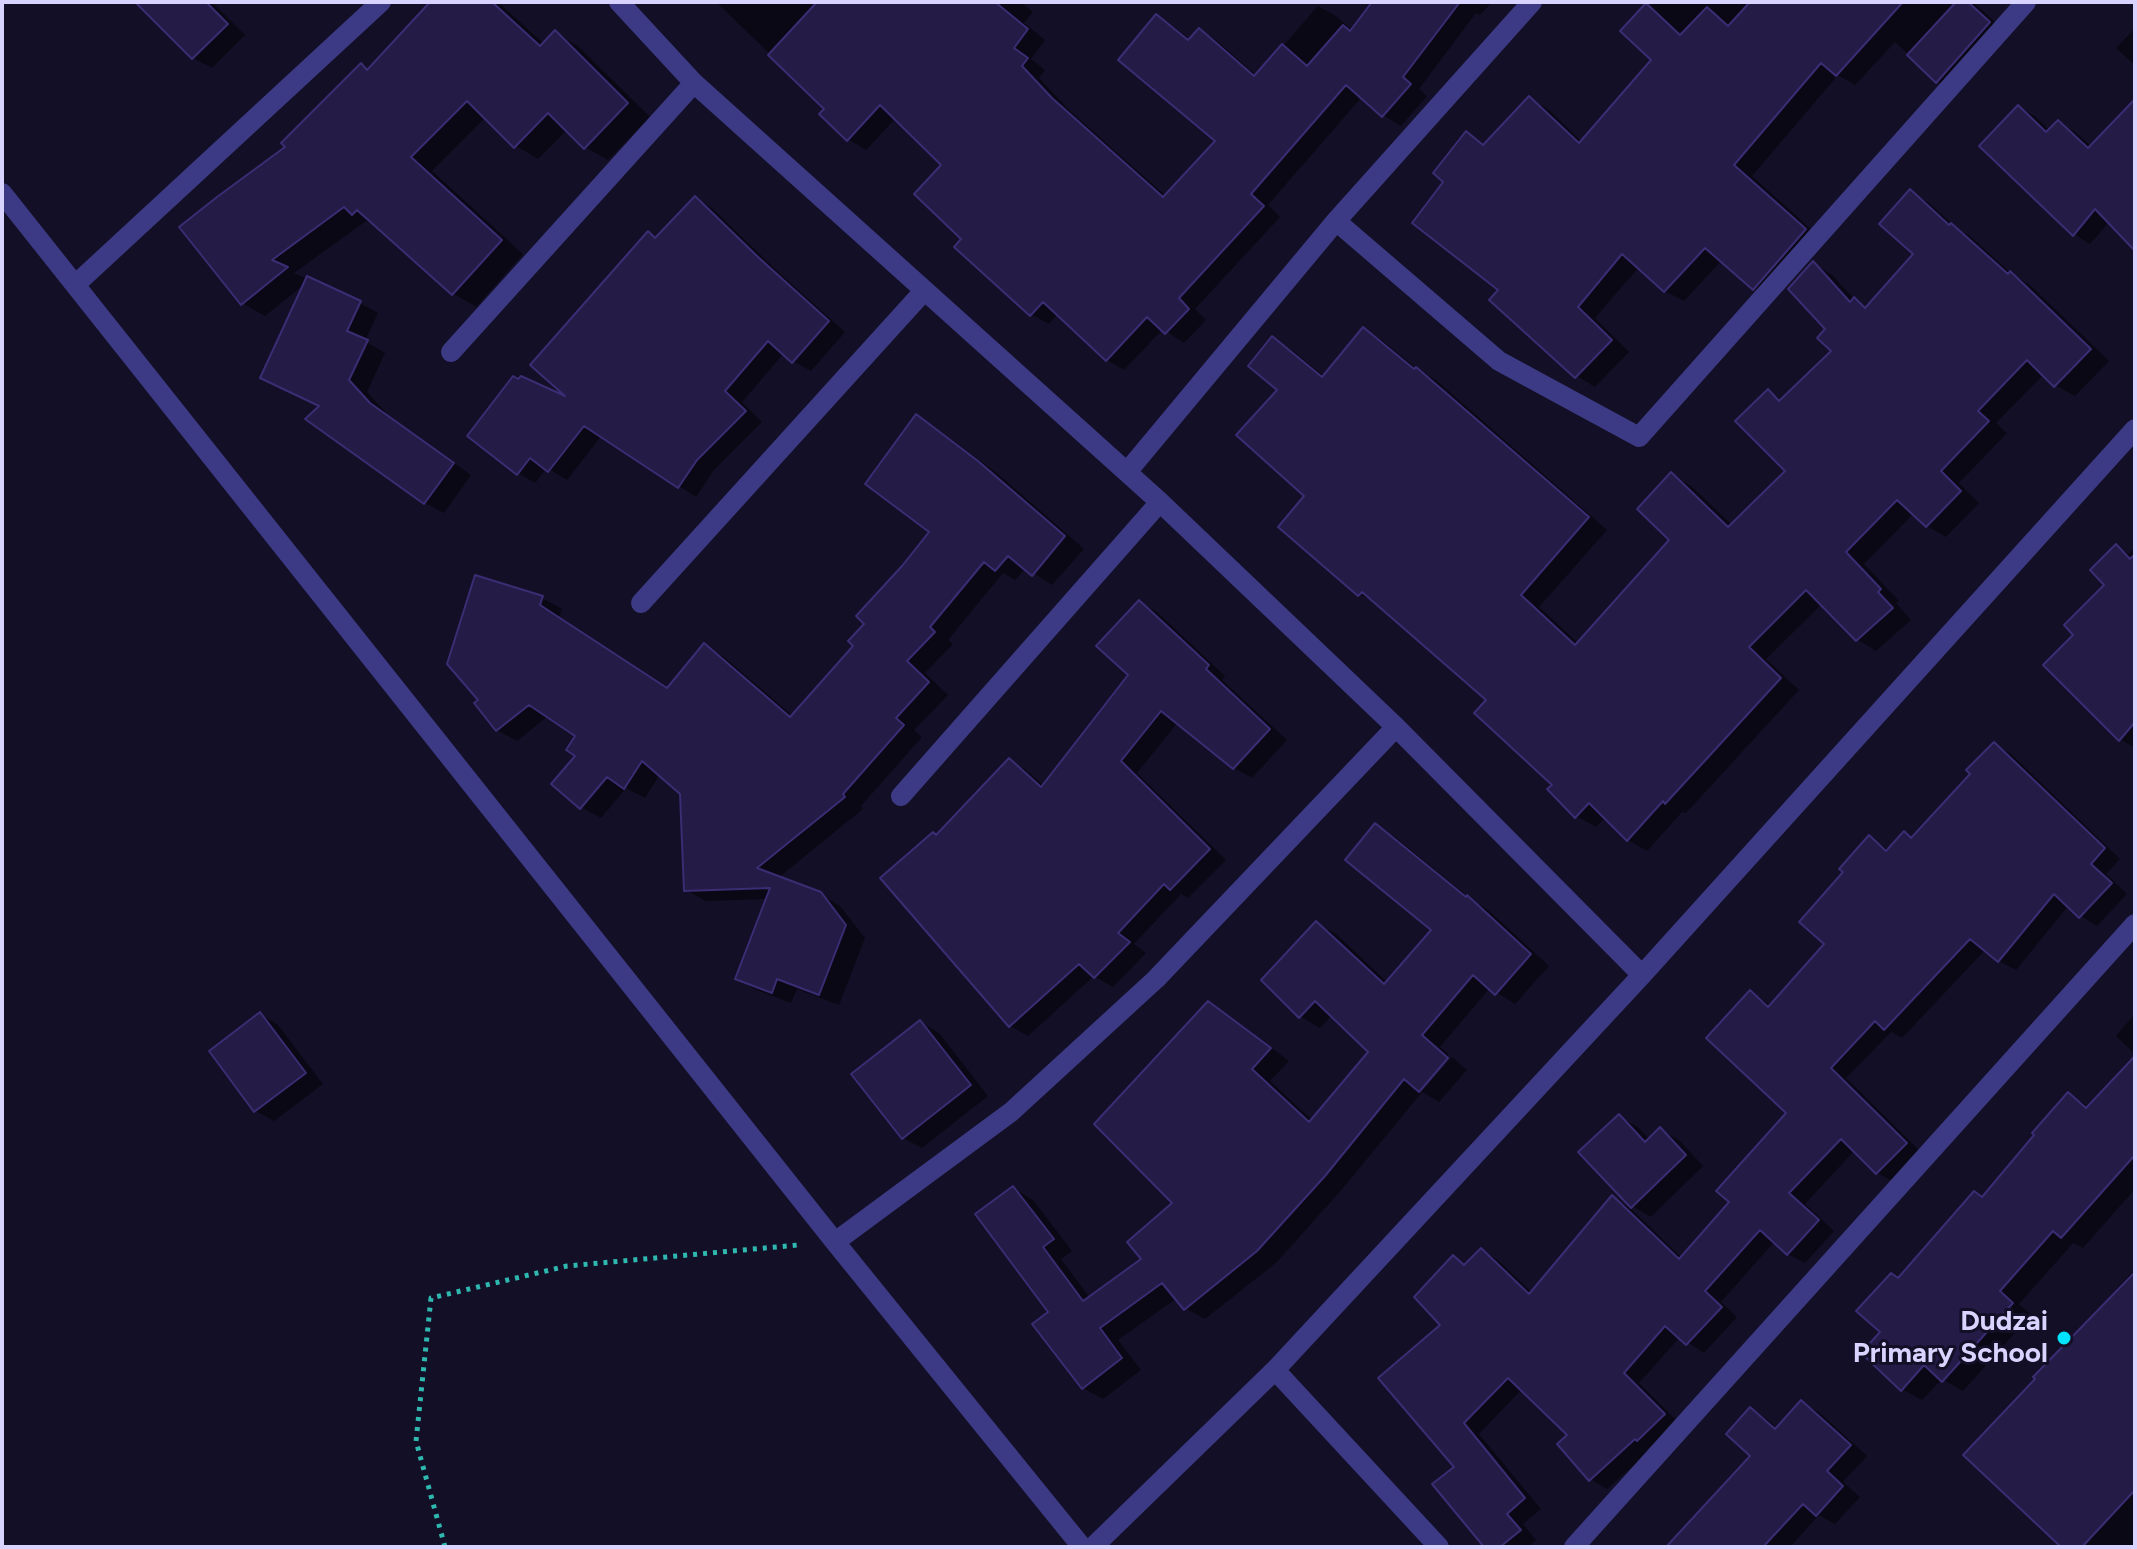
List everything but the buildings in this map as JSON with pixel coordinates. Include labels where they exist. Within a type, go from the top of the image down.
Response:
[{"type":"street","points":[[75,285],[381,2]]},
{"type":"street","points":[[1127,472],[1336,221],[1532,2]]},
{"type":"street","points":[[1336,221],[1499,361],[1639,437],[2026,2]]},
{"type":"street","points":[[623,3],[694,83],[1160,502],[1396,727],[1642,975]]},
{"type":"street","points":[[451,352],[694,83]]},
{"type":"street","points":[[2,193],[835,1242],[1082,1547]]},
{"type":"street","points":[[641,603],[924,291]]},
{"type":"street","points":[[1093,1547],[1275,1370],[1642,975],[2135,429]]},
{"type":"street","points":[[901,796],[1160,502]]},
{"type":"street","points":[[835,1242],[1011,1112],[1145,989],[1396,727]]},
{"type":"street","points":[[1574,1547],[2135,924]]},
{"type":"street","points":[[1275,1370],[1439,1547]]},
{"type":"path","points":[[445,1547],[416,1441],[431,1298],[567,1266],[835,1242]]},
{"type":"place","name":"Dudzai Primary School","points":[[2064,1338]]}]
